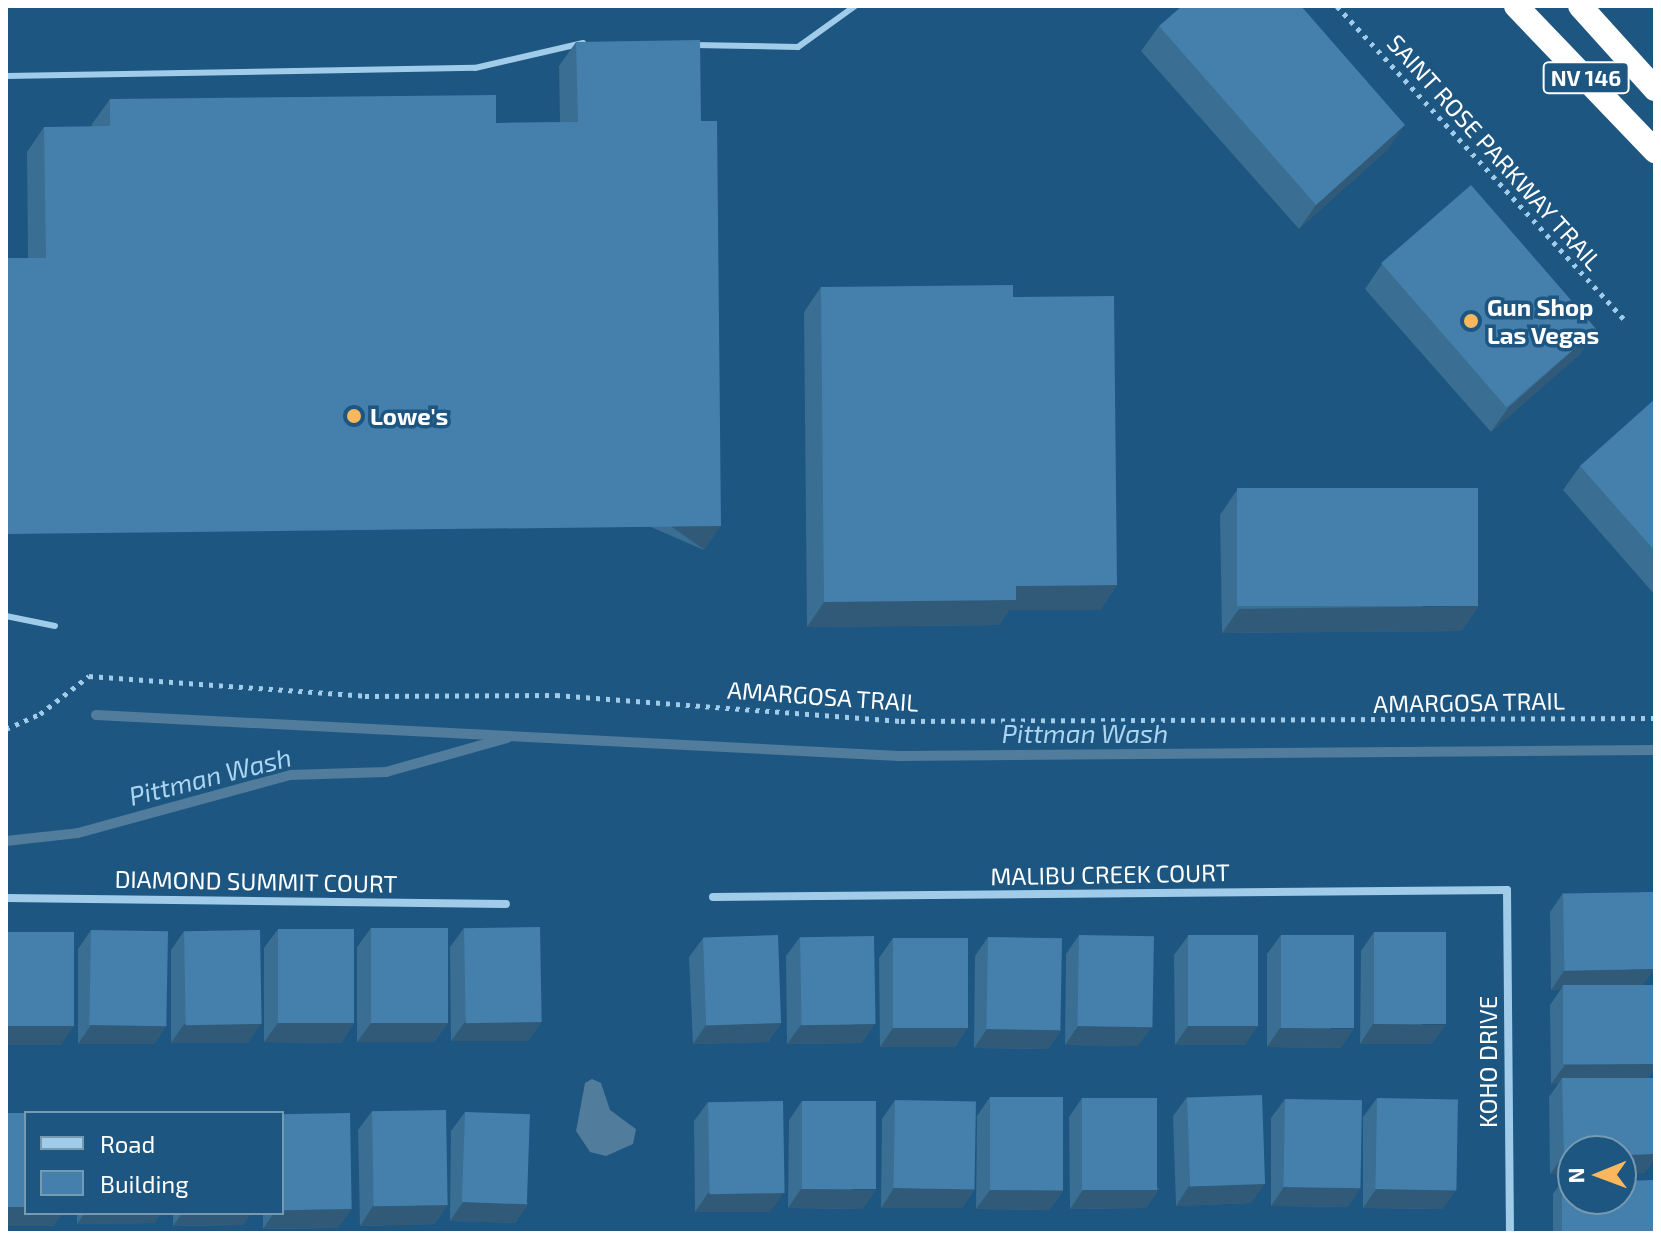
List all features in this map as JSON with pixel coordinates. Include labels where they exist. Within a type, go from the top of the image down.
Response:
[{"type":"highway","name":"NV 146","points":[[1516,6],[1655,151]]},
{"type":"highway","points":[[1580,6],[1655,89]]},
{"type":"street","name":"MALIBU CREEK COURT","points":[[713,897],[1507,890]]},
{"type":"street","name":"KOHO DRIVE","points":[[1507,890],[1510,1233]]},
{"type":"street","name":"DIAMOND SUMMIT COURT","points":[[6,898],[506,904]]},
{"type":"lane","points":[[682,45],[798,47],[855,6]]},
{"type":"lane","points":[[6,76],[475,68],[564,43],[601,44]]},
{"type":"lane","points":[[6,616],[55,626]]},
{"type":"path","name":"SAINT ROSE PARKWAY TRAIL","points":[[1337,6],[1627,322]]},
{"type":"path","name":"AMARGOSA TRAIL","points":[[6,729],[40,714],[89,676],[365,696],[556,695],[901,721],[1655,718]]},
{"type":"water","points":[[592,1079],[601,1083],[610,1110],[636,1129],[633,1144],[606,1156],[590,1152],[576,1131],[585,1083]]},
{"type":"building","points":[[1182,6],[1301,6],[1405,125],[1316,205],[1159,26]]},
{"type":"building","name":"Lowe's","points":[[700,40],[701,121],[717,121],[721,526],[6,534],[6,258],[46,258],[44,127],[110,126],[110,99],[496,95],[496,123],[578,122],[576,42]]},
{"type":"building","points":[[1471,185],[1596,329],[1506,407],[1381,263]]},
{"type":"building","points":[[1013,285],[1013,297],[1114,296],[1117,585],[1016,586],[1016,600],[824,602],[821,287]]},
{"type":"building","points":[[1655,399],[1655,551],[1580,466]]},
{"type":"building","points":[[1237,488],[1478,488],[1478,606],[1237,606]]},
{"type":"building","points":[[1653,892],[1654,969],[1564,971],[1563,894]]},
{"type":"building","points":[[540,927],[542,1022],[466,1023],[464,928]]},
{"type":"building","points":[[371,928],[448,928],[448,1023],[371,1023]]},
{"type":"building","points":[[278,929],[354,929],[354,1023],[278,1023]]},
{"type":"building","points":[[91,930],[168,931],[166,1026],[89,1025]]},
{"type":"building","points":[[260,930],[262,1024],[186,1025],[184,931]]},
{"type":"building","points":[[6,932],[74,932],[74,1026],[6,1026]]},
{"type":"building","points":[[1374,932],[1446,932],[1446,1024],[1374,1024]]},
{"type":"building","points":[[778,935],[781,1023],[706,1026],[703,938]]},
{"type":"building","points":[[1079,935],[1154,936],[1152,1027],[1077,1026]]},
{"type":"building","points":[[1188,935],[1258,935],[1258,1026],[1188,1026]]},
{"type":"building","points":[[1281,935],[1354,935],[1354,1028],[1281,1028]]},
{"type":"building","points":[[874,936],[876,1024],[802,1025],[800,937]]},
{"type":"building","points":[[988,937],[1062,938],[1060,1030],[986,1029]]},
{"type":"building","points":[[893,938],[968,938],[968,1028],[893,1028]]},
{"type":"building","points":[[1563,985],[1655,985],[1655,1064],[1563,1064]]},
{"type":"building","points":[[1562,1078],[1655,1078],[1655,1154],[1637,1155],[1637,1135],[1563,1135]]},
{"type":"building","points":[[1262,1095],[1265,1184],[1190,1187],[1187,1098]]},
{"type":"building","points":[[990,1097],[1063,1097],[1063,1190],[990,1190]]},
{"type":"building","points":[[1082,1098],[1157,1098],[1157,1190],[1082,1190]]},
{"type":"building","points":[[1377,1098],[1458,1099],[1456,1190],[1375,1189]]},
{"type":"building","points":[[1285,1099],[1362,1100],[1360,1188],[1283,1187]]},
{"type":"building","points":[[895,1100],[976,1101],[974,1189],[893,1188]]},
{"type":"building","points":[[783,1101],[785,1193],[710,1194],[708,1102]]},
{"type":"building","points":[[802,1101],[876,1101],[876,1189],[802,1189]]},
{"type":"building","points":[[446,1110],[448,1205],[374,1206],[372,1111]]},
{"type":"building","points":[[465,1112],[530,1114],[527,1204],[462,1202]]},
{"type":"building","points":[[6,1113],[24,1113],[24,1207],[6,1207]]},
{"type":"building","points":[[350,1113],[352,1209],[284,1210],[284,1114]]},
{"type":"building","points":[[1637,1180],[1653,1180],[1654,1231],[1562,1232],[1562,1215],[1637,1215]]},
{"type":"waterway","name":"Pittman Wash","points":[[96,715],[899,756],[1655,750]]},
{"type":"waterway","name":"Pittman Wash","points":[[6,841],[78,833],[290,775],[386,772],[507,738]]},
{"type":"place","name":"Gun Shop Las Vegas","points":[[1471,321]]},
{"type":"place","name":"Lowe's","points":[[354,416]]}]
